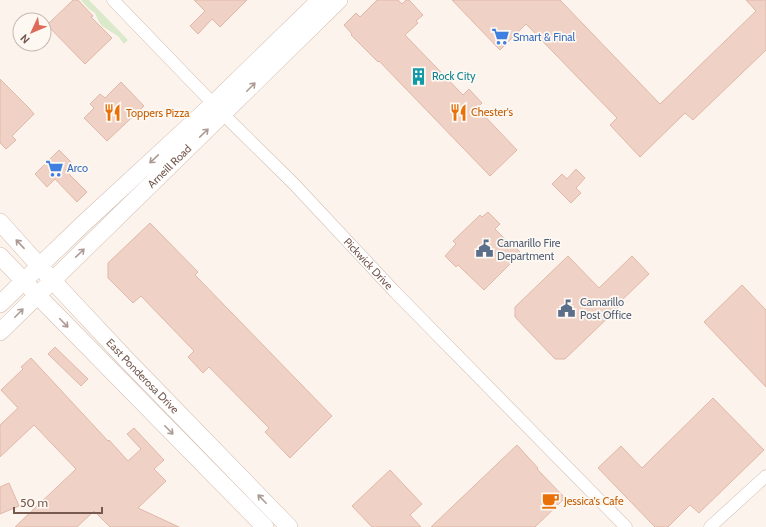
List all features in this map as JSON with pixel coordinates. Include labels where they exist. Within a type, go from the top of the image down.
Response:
[{"type":"main road","name":"Arneill Road","points":[[0,332],[218,109],[320,0]]},
{"type":"main road","name":"Arneill Road","points":[[0,304],[83,224],[218,109],[339,0]]},
{"type":"main road","name":"East Ponderosa Drive","points":[[0,222],[125,358],[289,527]]},
{"type":"main road","name":"East Ponderosa Drive","points":[[0,256],[265,527]]},
{"type":"street","name":"Pickwick Drive","points":[[112,0],[218,109],[294,184],[395,292],[626,527]]},
{"type":"street","points":[[710,527],[766,476]]},
{"type":"green space","points":[[81,0],[89,0],[128,40],[124,44],[118,36],[102,26],[95,13]]},
{"type":"building","points":[[73,0],[78,0],[93,16],[91,17],[112,38],[85,64],[52,30],[52,20]]},
{"type":"building","points":[[194,0],[247,0],[220,27],[212,19],[198,34],[190,26],[205,11]]},
{"type":"building","name":"Rock City","points":[[377,0],[398,0],[402,4],[406,0],[409,0],[423,15],[416,21],[418,23],[405,35],[463,95],[469,89],[482,103],[477,108],[517,150],[490,176],[379,61],[378,62],[351,35],[352,34],[344,25],[356,13],[360,17]]},
{"type":"building","points":[[452,0],[560,0],[660,104],[756,11],[746,0],[766,0],[766,50],[693,120],[685,113],[640,157],[610,125],[617,118],[526,24],[500,50]]},
{"type":"building","points":[[0,79],[34,114],[12,136],[16,140],[6,149],[0,143]]},
{"type":"building","name":"Toppers Pizza","points":[[121,82],[144,106],[107,141],[84,118],[94,108],[90,104],[100,94],[105,98]]},
{"type":"building","points":[[59,150],[72,163],[65,170],[87,192],[77,202],[55,179],[47,187],[35,174]]},
{"type":"building","points":[[576,169],[585,178],[576,188],[581,193],[571,203],[552,184],[562,174],[567,179]]},
{"type":"building","name":"Camarillo Fire Department","points":[[488,212],[500,224],[495,229],[520,252],[516,256],[517,257],[484,290],[458,265],[456,267],[445,256],[456,244],[453,241],[480,215],[482,217]]},
{"type":"building","points":[[150,223],[198,272],[195,275],[332,416],[290,458],[265,432],[269,428],[209,367],[203,373],[188,357],[194,351],[141,296],[133,303],[108,278],[108,263]]},
{"type":"building","name":"Camarillo Post Office","points":[[568,256],[599,288],[632,256],[649,274],[620,302],[618,308],[565,359],[555,359],[515,317],[515,307]]},
{"type":"building","points":[[742,285],[766,310],[766,387],[704,322]]},
{"type":"building","points":[[55,347],[88,379],[81,386],[48,354]]},
{"type":"building","points":[[31,358],[128,461],[141,449],[127,434],[134,428],[164,460],[154,469],[166,481],[138,508],[179,527],[110,527],[94,511],[77,527],[15,527],[76,469],[34,425],[0,457],[0,425],[18,408],[1,390],[23,369],[21,367]]},
{"type":"building","points":[[713,398],[764,450],[699,513],[690,505],[668,527],[655,527],[598,468],[621,446],[642,468]]},
{"type":"building","points":[[517,445],[538,468],[537,469],[565,498],[535,527],[431,527]]},
{"type":"building","points":[[390,470],[422,504],[410,515],[421,527],[372,527],[352,506]]},
{"type":"building","points":[[9,483],[19,506],[0,514],[0,487]]},
{"type":"place","name":"Smart & Final","points":[[500,37]]},
{"type":"place","name":"Rock City","points":[[419,76]]},
{"type":"place","name":"Chester's","points":[[458,112]]},
{"type":"place","name":"Toppers Pizza","points":[[113,113]]},
{"type":"place","name":"Arco","points":[[54,168]]},
{"type":"place","name":"Camarillo Fire Department","points":[[484,249]]},
{"type":"place","name":"Camarillo Post Office","points":[[567,308]]},
{"type":"place","name":"Jessica's Cafe","points":[[551,501]]}]
